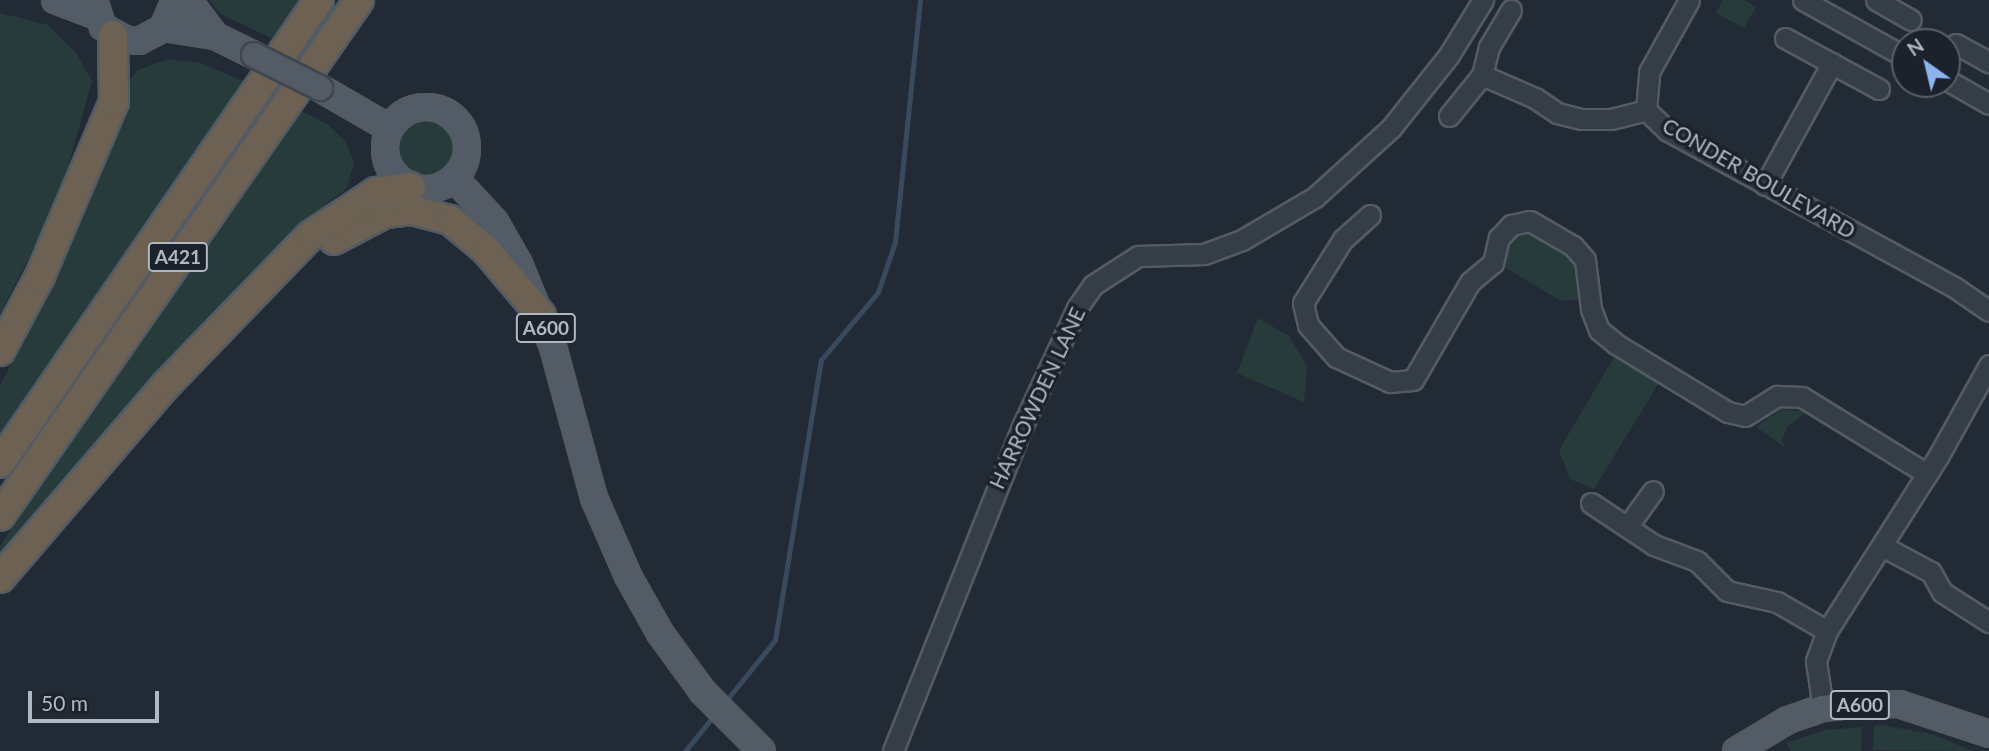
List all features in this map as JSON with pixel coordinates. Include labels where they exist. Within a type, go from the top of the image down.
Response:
[{"type":"highway","name":"A421","points":[[0,463],[319,0]]},
{"type":"highway","name":"A421","points":[[0,516],[359,0]]},
{"type":"highway","points":[[0,351],[40,276],[114,102],[101,17]]},
{"type":"highway","points":[[0,578],[165,386],[261,283],[310,236],[376,192],[411,187]]},
{"type":"highway","points":[[261,283],[376,217],[412,210],[450,220],[486,250],[541,315]]},
{"type":"main road","points":[[55,0],[101,17],[139,40],[163,28],[215,36],[320,88],[390,128]]},
{"type":"main road","points":[[163,28],[175,0]]},
{"type":"main road","points":[[188,0],[215,36]]},
{"type":"main road","points":[[425,106],[452,115],[464,132],[468,153],[455,179],[434,189],[411,187],[390,169],[385,156],[390,128],[398,117],[425,106]]},
{"type":"main road","name":"A600","points":[[455,179],[495,222],[541,315],[594,498],[628,576],[660,633],[703,692],[762,751]]},
{"type":"main road","name":"A600","points":[[1736,751],[1788,720],[1823,708],[1899,704],[1989,734]]},
{"type":"street","name":"HARROWDEN LANE","points":[[893,751],[1023,425],[1077,308],[1093,285],[1138,256],[1204,254],[1242,240],[1315,197],[1391,128],[1449,55],[1483,0]]},
{"type":"street","points":[[1646,110],[1649,72],[1689,0]]},
{"type":"street","points":[[1803,0],[1891,49]]},
{"type":"street","points":[[1876,0],[1911,20]]},
{"type":"street","points":[[1449,117],[1482,75],[1489,47],[1511,10]]},
{"type":"street","points":[[1785,38],[1879,89]]},
{"type":"street","points":[[1961,47],[1989,62]]},
{"type":"street","points":[[1765,185],[1832,63]]},
{"type":"street","name":"CONDER BOULEVARD","points":[[1482,75],[1535,98],[1556,113],[1581,119],[1611,119],[1646,110],[1668,131],[1954,287],[1989,312]]},
{"type":"street","points":[[1961,88],[1989,104]]},
{"type":"street","points":[[1370,215],[1336,234],[1303,303],[1308,325],[1336,357],[1390,382],[1413,380],[1422,372],[1433,343],[1471,282],[1493,263],[1499,239],[1511,225],[1530,220],[1573,246],[1585,260],[1591,309],[1599,330],[1616,344],[1728,412],[1745,416],[1777,396],[1802,397],[1927,474]]},
{"type":"street","points":[[1823,708],[1816,661],[1827,631],[1927,474],[1989,365]]},
{"type":"street","points":[[1627,527],[1653,491]]},
{"type":"street","points":[[1591,503],[1654,545],[1697,561],[1727,591],[1777,602],[1827,631]]},
{"type":"street","points":[[1882,545],[1931,572],[1942,592],[1989,622]]},
{"type":"shaded area","points":[[209,0],[300,0],[273,39],[221,14]]},
{"type":"shaded area","points":[[1723,0],[1744,0],[1756,7],[1744,28],[1716,13]]},
{"type":"shaded area","points":[[0,13],[48,25],[76,53],[92,81],[59,199],[0,314]]},
{"type":"shaded area","points":[[168,59],[201,63],[243,81],[0,444],[0,386],[60,267],[123,118],[126,84],[138,70]]},
{"type":"shaded area","points":[[299,110],[327,124],[346,142],[354,162],[347,188],[288,235],[168,363],[0,569],[0,546]]},
{"type":"shaded area","points":[[426,117],[442,122],[450,130],[455,146],[450,162],[442,170],[426,175],[410,170],[402,162],[397,146],[402,130],[410,122]]},
{"type":"shaded area","points":[[1524,231],[1562,248],[1576,266],[1584,299],[1561,301],[1501,265],[1509,242]]},
{"type":"shaded area","points":[[1258,318],[1289,336],[1307,366],[1304,402],[1237,373]]},
{"type":"shaded area","points":[[1616,354],[1660,381],[1594,489],[1570,479],[1559,450]]},
{"type":"shaded area","points":[[1782,409],[1806,412],[1787,427],[1782,441],[1786,448],[1756,427]]},
{"type":"shaded area","points":[[1874,726],[1932,734],[1973,751],[1873,750]]},
{"type":"shaded area","points":[[1862,727],[1861,751],[1791,751],[1786,743],[1825,730]]},
{"type":"waterway","points":[[725,702],[775,640],[821,360],[878,292],[895,242],[920,0]]},
{"type":"waterway","points":[[685,751],[716,713]]}]
